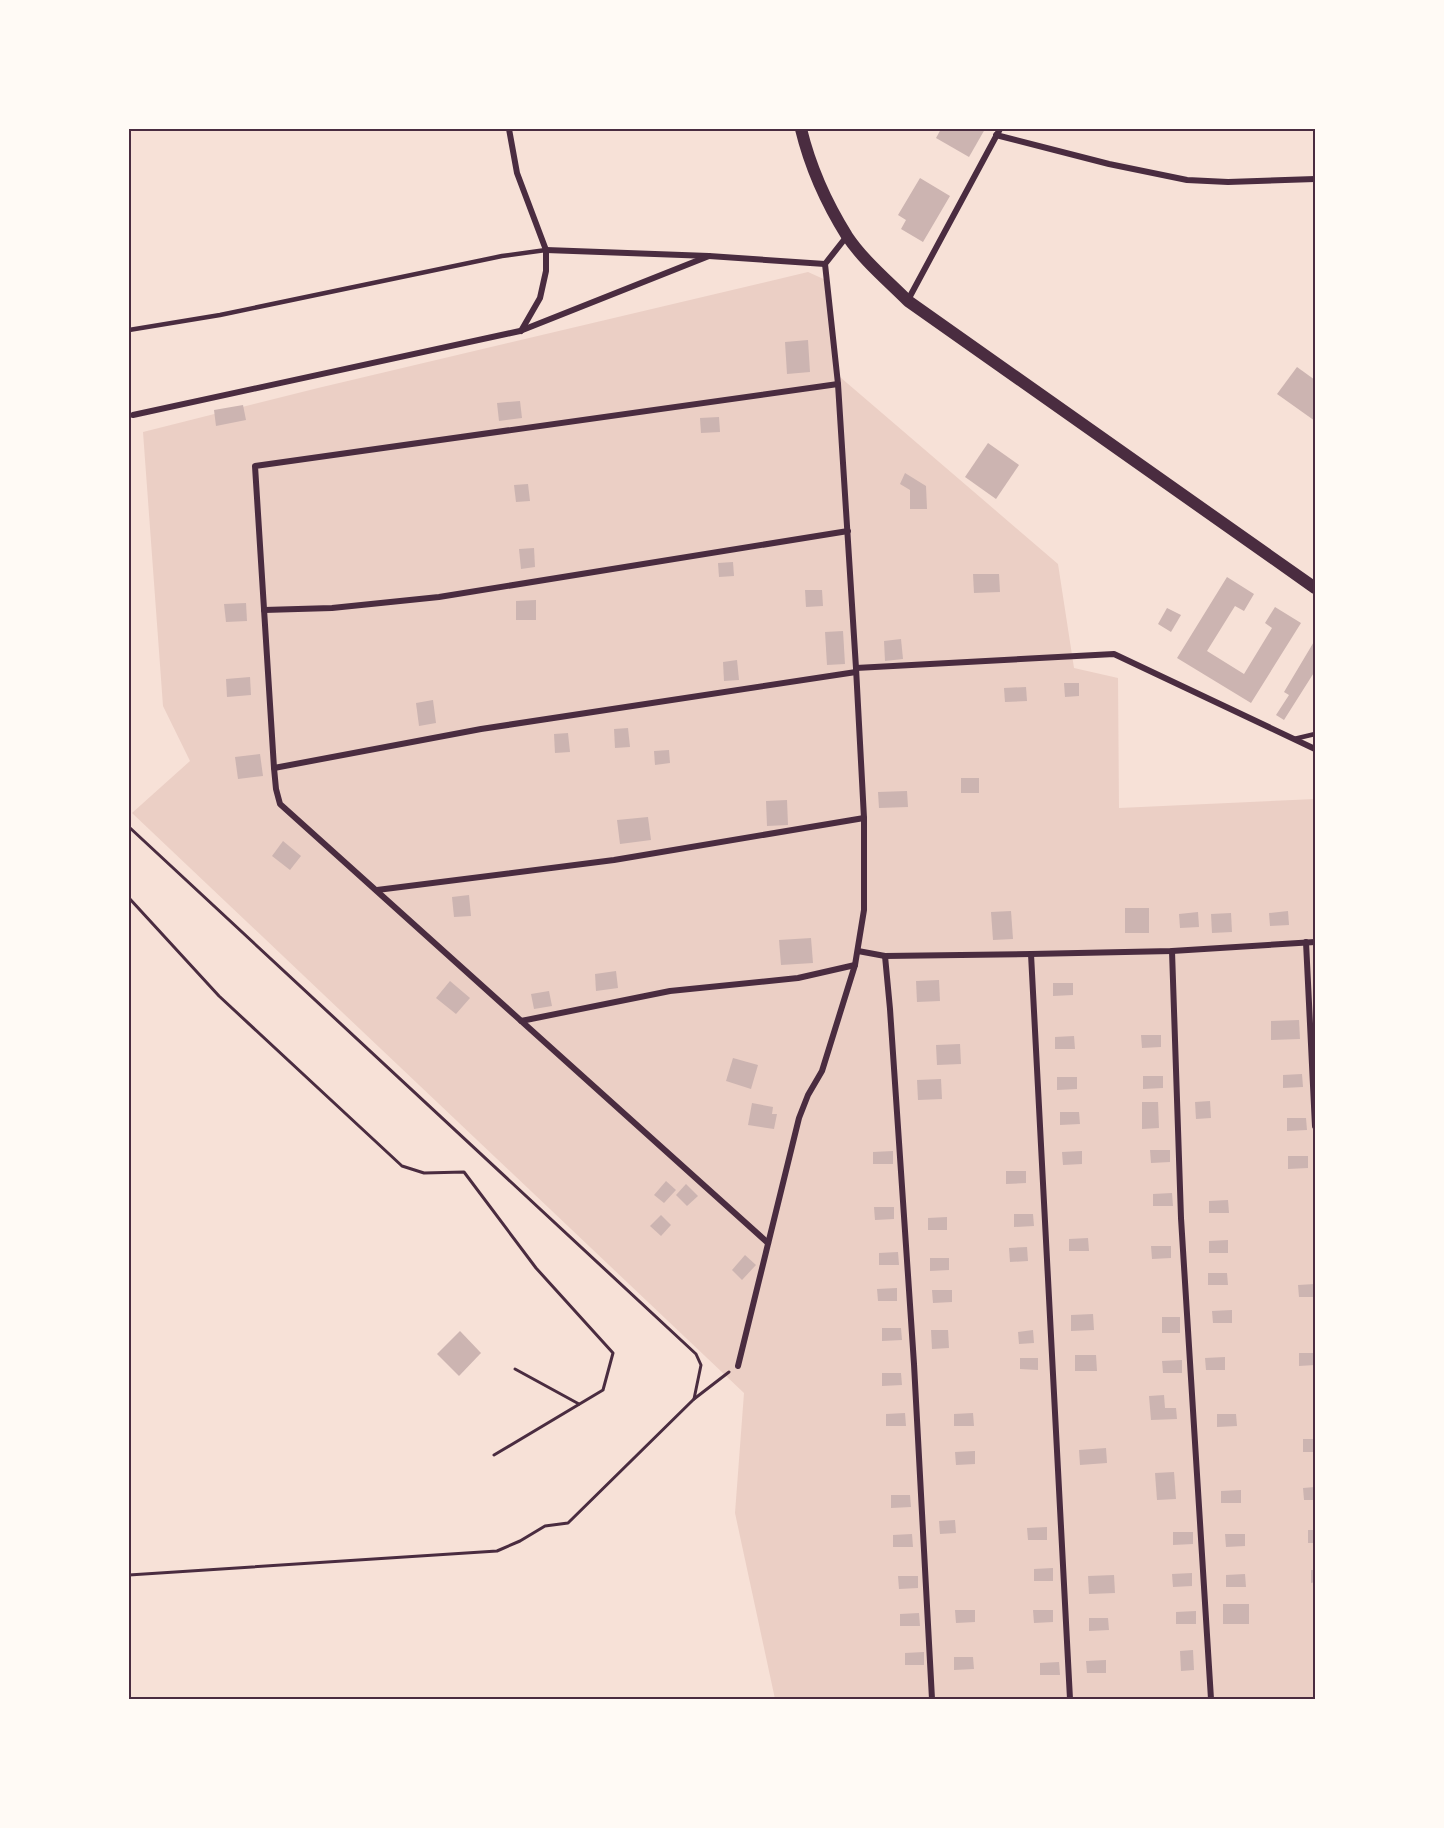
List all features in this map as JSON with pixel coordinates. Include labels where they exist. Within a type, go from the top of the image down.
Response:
[{"type":"main road","points":[[801,129],[822,188],[848,236],[864,256],[908,301],[1315,588]]},
{"type":"street","points":[[509,129],[517,172],[546,250],[546,271],[540,298],[520,331]]},
{"type":"street","points":[[908,301],[998,132],[1109,164],[1187,180],[1228,182],[1315,180]]},
{"type":"street","points":[[738,1366],[799,1118],[808,1095],[822,1071],[855,965],[864,910],[864,818],[848,531],[838,384],[825,264],[848,236]]},
{"type":"street","points":[[546,250],[709,255],[825,264]]},
{"type":"street","points":[[133,415],[520,331],[709,255]]},
{"type":"street","points":[[768,1243],[280,804],[274,768],[255,466],[838,384]]},
{"type":"street","points":[[264,610],[332,608],[439,597],[848,531]]},
{"type":"street","points":[[274,768],[481,729],[856,670],[1114,654],[1315,749]]},
{"type":"street","points":[[377,890],[614,860],[864,818]]},
{"type":"street","points":[[1306,942],[1315,1126]]},
{"type":"street","points":[[858,951],[885,956],[1031,954],[1172,951],[1315,942]]},
{"type":"street","points":[[1172,951],[1181,1218],[1211,1699]]},
{"type":"street","points":[[1031,954],[1070,1699]]},
{"type":"street","points":[[885,956],[914,1364],[932,1699]]},
{"type":"street","points":[[521,1021],[670,991],[798,978],[855,965]]},
{"type":"lane","points":[[129,330],[220,315],[502,256],[546,250]]},
{"type":"lane","points":[[1294,739],[1315,734]]},
{"type":"path","points":[[129,826],[696,1353],[701,1365],[694,1399]]},
{"type":"path","points":[[129,898],[219,996],[402,1166],[424,1173],[464,1172],[536,1268],[613,1353],[603,1390],[494,1455]]},
{"type":"path","points":[[129,1575],[497,1551],[546,1526],[568,1523],[694,1399],[738,1366]]},
{"type":"path","points":[[516,1369],[579,1404]]},
{"type":"shaded area","points":[[808,272],[828,281],[840,377],[1058,564],[1074,668],[1118,678],[1119,808],[1315,799],[1315,1699],[775,1699],[735,1513],[744,1393],[132,813],[190,761],[163,706],[143,432],[318,388]]},
{"type":"building","points":[[941,129],[985,129],[969,157],[936,138]]},
{"type":"building","points":[[920,178],[950,196],[923,242],[901,229],[906,220],[898,215]]},
{"type":"building","points":[[808,340],[810,372],[787,374],[785,342]]},
{"type":"building","points":[[1297,367],[1315,380],[1315,421],[1277,394]]},
{"type":"building","points":[[520,401],[522,418],[499,421],[497,403]]},
{"type":"building","points":[[243,405],[246,420],[216,426],[214,410]]},
{"type":"building","points":[[719,417],[720,432],[701,433],[700,418]]},
{"type":"building","points":[[988,443],[1019,465],[996,499],[965,477]]},
{"type":"building","points":[[905,473],[926,486],[927,509],[910,509],[910,490],[900,484]]},
{"type":"building","points":[[528,484],[530,501],[516,502],[514,485]]},
{"type":"building","points":[[534,548],[535,567],[521,569],[519,549]]},
{"type":"building","points":[[733,562],[734,576],[719,577],[718,563]]},
{"type":"building","points":[[973,574],[999,574],[1000,592],[974,593]]},
{"type":"building","points":[[1227,577],[1254,594],[1244,611],[1235,606],[1207,651],[1244,674],[1272,628],[1265,623],[1275,607],[1301,623],[1251,703],[1177,658]]},
{"type":"building","points":[[805,590],[822,590],[823,606],[806,607]]},
{"type":"building","points":[[536,600],[536,620],[516,620],[516,601]]},
{"type":"building","points":[[246,603],[247,621],[226,622],[224,604]]},
{"type":"building","points":[[1167,608],[1181,615],[1171,632],[1158,624]]},
{"type":"building","points":[[843,631],[845,664],[827,665],[825,632]]},
{"type":"building","points":[[901,639],[903,659],[885,661],[884,641]]},
{"type":"building","points":[[1315,640],[1315,671],[1284,720],[1276,715],[1289,695],[1284,692]]},
{"type":"building","points":[[737,660],[739,680],[724,681],[723,662]]},
{"type":"building","points":[[250,677],[251,695],[227,697],[226,679]]},
{"type":"building","points":[[1064,683],[1079,683],[1079,696],[1065,697]]},
{"type":"building","points":[[1026,687],[1027,701],[1005,702],[1004,688]]},
{"type":"building","points":[[433,700],[436,723],[419,726],[416,703]]},
{"type":"building","points":[[628,728],[630,747],[615,748],[614,729]]},
{"type":"building","points":[[568,733],[570,752],[555,753],[554,734]]},
{"type":"building","points":[[669,750],[670,763],[655,765],[654,751]]},
{"type":"building","points":[[260,754],[263,776],[238,779],[235,757]]},
{"type":"building","points":[[961,778],[979,778],[979,793],[961,793]]},
{"type":"building","points":[[907,791],[908,807],[879,808],[878,792]]},
{"type":"building","points":[[787,800],[788,825],[767,826],[766,801]]},
{"type":"building","points":[[648,817],[651,840],[620,844],[617,820]]},
{"type":"building","points":[[283,841],[301,856],[290,870],[272,856]]},
{"type":"building","points":[[469,895],[471,916],[454,917],[452,897]]},
{"type":"building","points":[[1125,908],[1149,908],[1149,933],[1125,933]]},
{"type":"building","points":[[1011,911],[1013,939],[993,940],[991,912]]},
{"type":"building","points":[[1288,911],[1289,925],[1270,926],[1269,913]]},
{"type":"building","points":[[1198,912],[1199,927],[1180,928],[1179,914]]},
{"type":"building","points":[[1231,913],[1232,932],[1212,933],[1211,914]]},
{"type":"building","points":[[811,938],[813,963],[781,965],[779,940]]},
{"type":"building","points":[[616,971],[618,988],[596,991],[595,974]]},
{"type":"building","points":[[939,980],[940,1001],[917,1002],[916,981]]},
{"type":"building","points":[[450,981],[470,998],[456,1014],[436,998]]},
{"type":"building","points":[[1053,983],[1073,983],[1073,995],[1053,996]]},
{"type":"building","points":[[549,991],[552,1006],[534,1009],[531,994]]},
{"type":"building","points":[[1299,1020],[1300,1039],[1271,1040],[1271,1021]]},
{"type":"building","points":[[1141,1035],[1161,1035],[1161,1047],[1142,1048]]},
{"type":"building","points":[[1074,1036],[1075,1049],[1055,1049],[1055,1037]]},
{"type":"building","points":[[960,1044],[961,1064],[937,1065],[936,1045]]},
{"type":"building","points":[[733,1058],[758,1065],[751,1089],[726,1081]]},
{"type":"building","points":[[1302,1074],[1303,1087],[1283,1088],[1283,1075]]},
{"type":"building","points":[[1143,1076],[1163,1076],[1163,1088],[1143,1089]]},
{"type":"building","points":[[1057,1077],[1077,1077],[1077,1089],[1057,1090]]},
{"type":"building","points":[[941,1079],[942,1099],[918,1100],[917,1080]]},
{"type":"building","points":[[1210,1101],[1211,1118],[1196,1119],[1195,1102]]},
{"type":"building","points":[[1142,1102],[1158,1102],[1159,1128],[1142,1129]]},
{"type":"building","points":[[752,1103],[773,1107],[772,1114],[777,1114],[774,1129],[748,1125]]},
{"type":"building","points":[[1060,1112],[1079,1112],[1080,1124],[1060,1125]]},
{"type":"building","points":[[1287,1118],[1306,1118],[1307,1130],[1287,1131]]},
{"type":"building","points":[[1150,1150],[1170,1150],[1170,1162],[1151,1163]]},
{"type":"building","points":[[893,1151],[893,1164],[873,1164],[873,1152]]},
{"type":"building","points":[[1082,1151],[1082,1164],[1063,1165],[1062,1152]]},
{"type":"building","points":[[1288,1156],[1308,1156],[1308,1168],[1288,1169]]},
{"type":"building","points":[[1006,1171],[1026,1171],[1026,1183],[1006,1184]]},
{"type":"building","points":[[666,1181],[676,1190],[664,1203],[654,1195]]},
{"type":"building","points":[[686,1184],[698,1196],[687,1206],[676,1195]]},
{"type":"building","points":[[1172,1193],[1173,1206],[1153,1206],[1153,1194]]},
{"type":"building","points":[[1228,1200],[1229,1213],[1209,1213],[1209,1201]]},
{"type":"building","points":[[874,1207],[894,1207],[894,1219],[875,1220]]},
{"type":"building","points":[[1014,1214],[1033,1214],[1034,1226],[1014,1227]]},
{"type":"building","points":[[661,1215],[671,1225],[661,1236],[650,1226]]},
{"type":"building","points":[[947,1217],[947,1230],[928,1230],[928,1218]]},
{"type":"building","points":[[1088,1238],[1089,1251],[1069,1251],[1069,1239]]},
{"type":"building","points":[[1228,1240],[1228,1253],[1209,1253],[1209,1241]]},
{"type":"building","points":[[1151,1246],[1171,1246],[1171,1258],[1152,1259]]},
{"type":"building","points":[[1027,1247],[1028,1261],[1010,1262],[1009,1248]]},
{"type":"building","points":[[898,1252],[899,1265],[879,1265],[879,1253]]},
{"type":"building","points":[[745,1255],[756,1265],[742,1280],[732,1270]]},
{"type":"building","points":[[930,1258],[949,1258],[949,1270],[930,1271]]},
{"type":"building","points":[[1208,1273],[1227,1273],[1228,1285],[1208,1285]]},
{"type":"building","points":[[1315,1284],[1315,1297],[1299,1297],[1298,1285]]},
{"type":"building","points":[[897,1288],[897,1301],[878,1301],[877,1289]]},
{"type":"building","points":[[932,1290],[952,1290],[952,1302],[933,1303]]},
{"type":"building","points":[[1232,1310],[1232,1323],[1213,1323],[1212,1311]]},
{"type":"building","points":[[1093,1314],[1094,1330],[1071,1331],[1071,1315]]},
{"type":"building","points":[[1162,1317],[1180,1317],[1180,1333],[1162,1333]]},
{"type":"building","points":[[882,1328],[901,1328],[902,1340],[882,1341]]},
{"type":"building","points":[[931,1330],[948,1330],[949,1348],[932,1349]]},
{"type":"building","points":[[1033,1330],[1034,1343],[1019,1344],[1018,1332]]},
{"type":"building","points":[[460,1331],[481,1353],[459,1376],[437,1354]]},
{"type":"building","points":[[1299,1353],[1315,1353],[1315,1365],[1299,1366]]},
{"type":"building","points":[[1075,1355],[1096,1355],[1097,1371],[1075,1371]]},
{"type":"building","points":[[1225,1357],[1225,1370],[1206,1370],[1205,1358]]},
{"type":"building","points":[[1020,1358],[1038,1358],[1038,1370],[1020,1369]]},
{"type":"building","points":[[1182,1360],[1182,1373],[1163,1373],[1162,1361]]},
{"type":"building","points":[[882,1373],[901,1373],[902,1385],[882,1386]]},
{"type":"building","points":[[1164,1395],[1165,1408],[1176,1408],[1177,1419],[1151,1420],[1149,1396]]},
{"type":"building","points":[[905,1413],[906,1426],[886,1426],[886,1414]]},
{"type":"building","points":[[973,1413],[974,1426],[954,1426],[954,1414]]},
{"type":"building","points":[[1217,1414],[1236,1414],[1237,1426],[1217,1427]]},
{"type":"building","points":[[1303,1439],[1315,1439],[1315,1452],[1303,1452]]},
{"type":"building","points":[[1106,1448],[1107,1463],[1080,1465],[1079,1450]]},
{"type":"building","points":[[975,1451],[975,1464],[956,1465],[955,1452]]},
{"type":"building","points":[[1174,1472],[1176,1499],[1157,1500],[1155,1473]]},
{"type":"building","points":[[1315,1487],[1315,1500],[1304,1500],[1303,1488]]},
{"type":"building","points":[[1241,1490],[1241,1503],[1221,1503],[1221,1491]]},
{"type":"building","points":[[891,1495],[910,1495],[911,1507],[891,1508]]},
{"type":"building","points":[[955,1520],[956,1533],[940,1534],[939,1521]]},
{"type":"building","points":[[1047,1527],[1047,1540],[1028,1540],[1027,1528]]},
{"type":"building","points":[[1308,1530],[1315,1530],[1315,1543],[1308,1543]]},
{"type":"building","points":[[1173,1532],[1193,1532],[1193,1544],[1173,1545]]},
{"type":"building","points":[[912,1534],[913,1547],[893,1547],[893,1535]]},
{"type":"building","points":[[1225,1534],[1245,1534],[1245,1546],[1226,1547]]},
{"type":"building","points":[[1053,1568],[1053,1581],[1034,1581],[1034,1569]]},
{"type":"building","points":[[1311,1570],[1315,1570],[1315,1582],[1311,1583]]},
{"type":"building","points":[[1192,1573],[1192,1586],[1173,1587],[1172,1574]]},
{"type":"building","points":[[1245,1574],[1246,1587],[1226,1587],[1226,1575]]},
{"type":"building","points":[[1114,1575],[1115,1593],[1089,1594],[1088,1576]]},
{"type":"building","points":[[898,1576],[918,1576],[918,1588],[899,1589]]},
{"type":"building","points":[[1223,1604],[1249,1604],[1249,1624],[1223,1624]]},
{"type":"building","points":[[955,1610],[975,1610],[975,1622],[956,1623]]},
{"type":"building","points":[[1033,1610],[1053,1610],[1053,1622],[1034,1623]]},
{"type":"building","points":[[1196,1611],[1196,1624],[1176,1624],[1176,1612]]},
{"type":"building","points":[[919,1613],[920,1626],[900,1626],[900,1614]]},
{"type":"building","points":[[1089,1618],[1108,1618],[1109,1630],[1089,1631]]},
{"type":"building","points":[[1193,1650],[1194,1670],[1181,1671],[1180,1651]]},
{"type":"building","points":[[924,1652],[924,1665],[905,1665],[905,1653]]},
{"type":"building","points":[[954,1657],[973,1657],[974,1669],[954,1670]]},
{"type":"building","points":[[1106,1660],[1106,1673],[1087,1673],[1086,1661]]},
{"type":"building","points":[[1059,1662],[1060,1675],[1040,1675],[1040,1663]]}]
